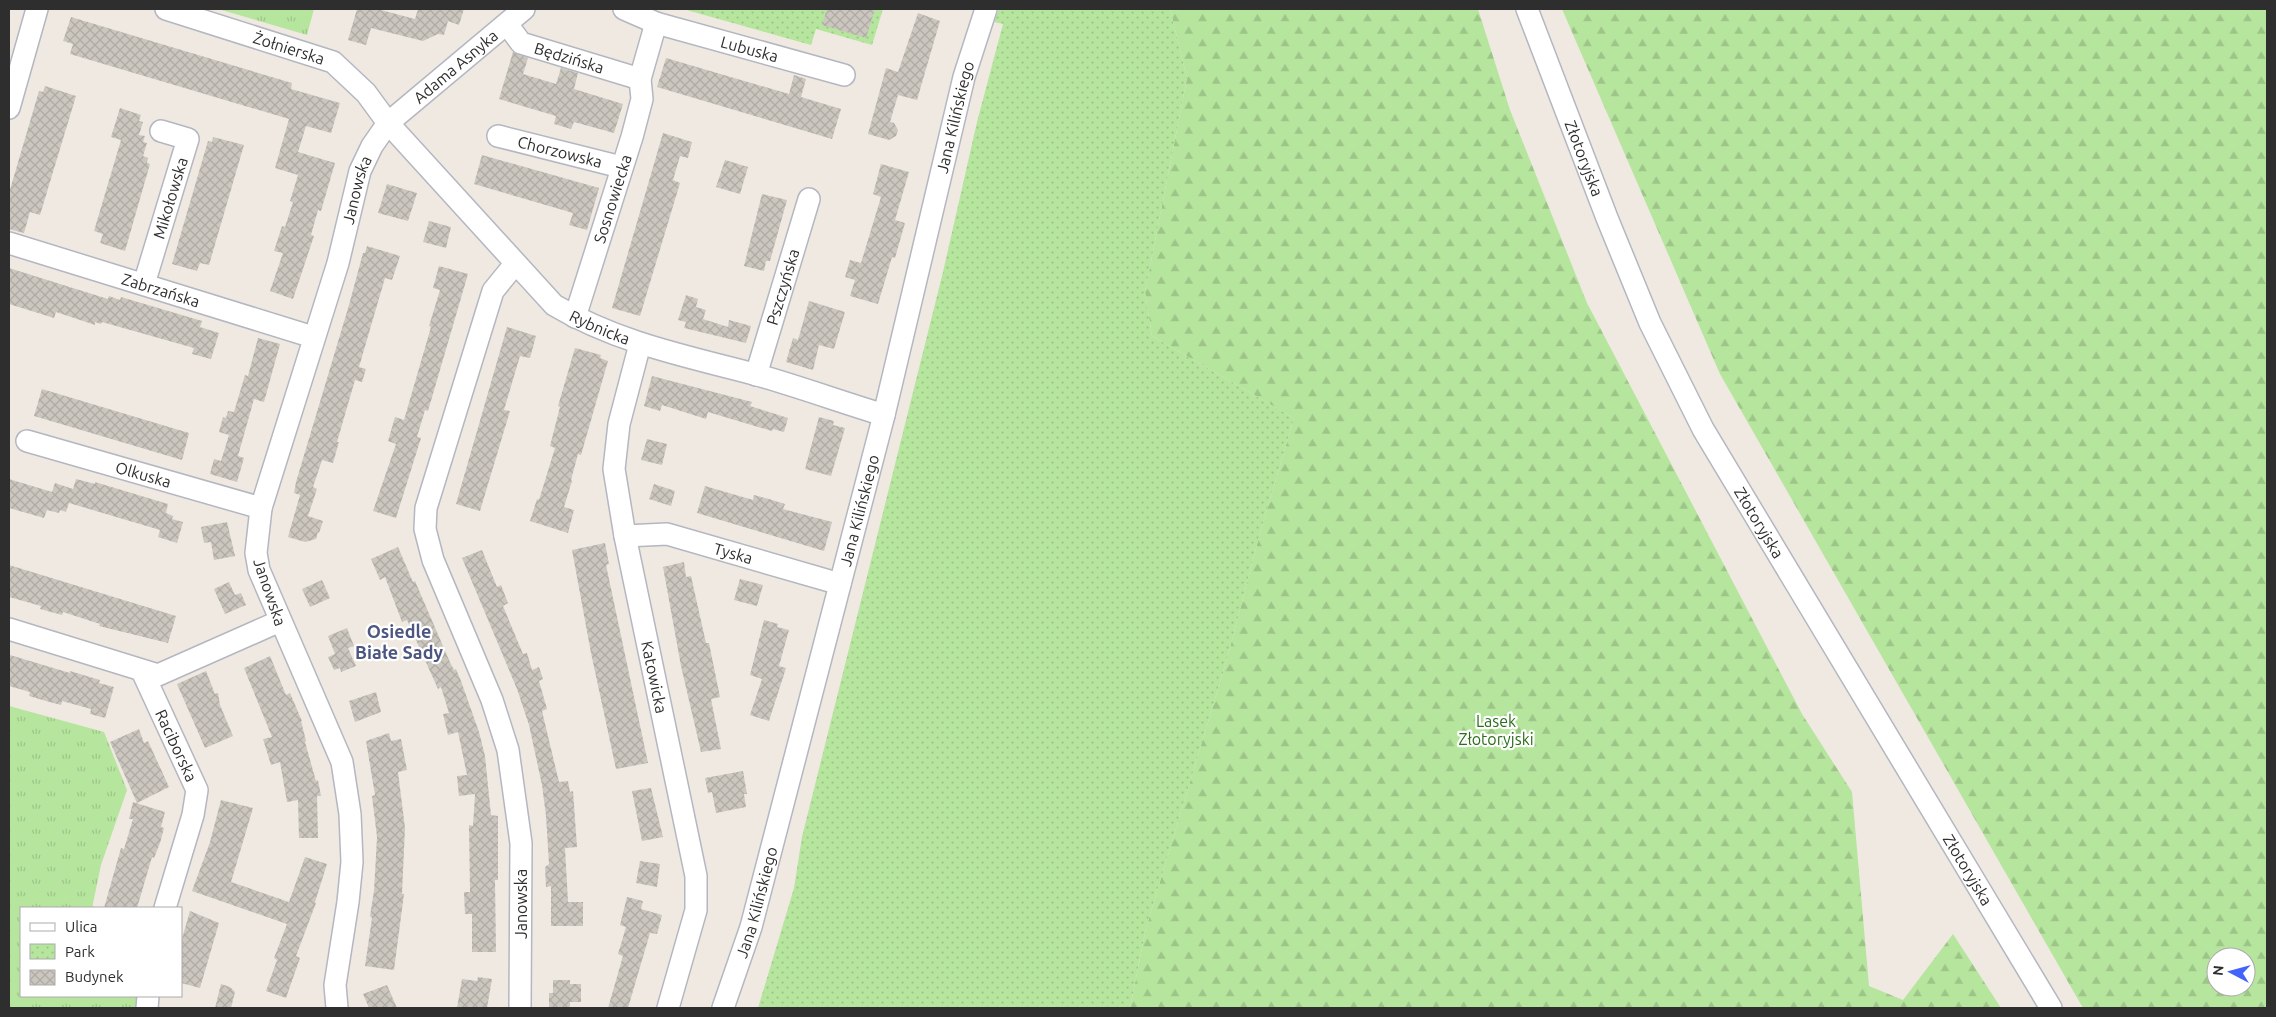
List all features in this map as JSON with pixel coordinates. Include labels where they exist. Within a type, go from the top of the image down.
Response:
[{"type":"street","points":[[9,108],[37,9]]},
{"type":"street","name":"Żołnierska","points":[[166,9],[333,62],[366,93],[388,123]]},
{"type":"street","name":"Adama Asnyka","points":[[388,123],[524,9]]},
{"type":"street","name":"Lubuska","points":[[624,9],[656,22],[844,75]]},
{"type":"street","name":"Jana Kilińskiego","points":[[723,1008],[751,927],[884,415],[964,77],[986,9]]},
{"type":"street","name":"Złotoryjska","points":[[1527,9],[1650,323],[1703,429],[2051,1008]]},
{"type":"street","points":[[640,79],[656,22]]},
{"type":"street","name":"Będzińska","points":[[507,24],[521,43],[640,79]]},
{"type":"street","name":"Sosnowiecka","points":[[574,317],[642,99],[640,79]]},
{"type":"street","name":"Rybnicka","points":[[388,123],[554,305],[574,317],[640,344],[756,375],[884,415]]},
{"type":"street","name":"Janowska","points":[[337,1008],[335,985],[348,902],[352,862],[350,814],[342,762],[259,570],[256,553],[261,508],[313,337],[338,263],[360,171],[372,146],[388,123]]},
{"type":"street","name":"Mikołowska","points":[[144,284],[188,139],[161,131]]},
{"type":"street","name":"Chorzowska","points":[[498,136],[621,167]]},
{"type":"street","name":"Pszczyńska","points":[[756,375],[810,199]]},
{"type":"street","name":"Zabrzańska","points":[[9,242],[313,337]]},
{"type":"street","name":"Janowska","points":[[515,264],[493,291],[426,508],[425,529],[433,560],[492,700],[508,750],[521,843],[520,1008]]},
{"type":"street","name":"Katowicka","points":[[640,344],[619,424],[614,468],[625,536],[696,876],[696,910],[668,1008]]},
{"type":"street","name":"Olkuska","points":[[27,441],[261,508]]},
{"type":"street","name":"Tyska","points":[[625,536],[667,534],[840,584]]},
{"type":"street","points":[[9,629],[158,675],[280,621]]},
{"type":"street","name":"Raciborska","points":[[142,671],[197,790],[193,815],[166,907]]},
{"type":"green space","points":[[218,9],[314,9],[307,35]]},
{"type":"green space","points":[[683,9],[883,9],[872,45],[816,29],[811,45]]},
{"type":"green space","points":[[999,9],[1170,9],[1187,78],[1145,292],[1152,336],[1294,418],[1260,533],[1227,659],[1146,928],[1130,1008],[758,1008],[794,888],[802,837],[943,272],[977,122],[1003,24],[994,22]]},
{"type":"green space","name":"Lasek Złotoryjski","points":[[1170,9],[1478,9],[1510,110],[1587,303],[1802,714],[1852,792],[1869,986],[1903,1000],[1953,934],[2001,1008],[1130,1008],[1146,928],[1227,659],[1260,533],[1294,418],[1152,336],[1145,292],[1187,78]]},
{"type":"green space","points":[[1562,9],[2267,9],[2267,1008],[2083,1008],[1720,374]]},
{"type":"green space","points":[[9,706],[104,732],[127,790],[101,865],[92,907],[20,907],[20,997],[136,997],[139,1008],[9,1008]]},
{"type":"building","points":[[357,9],[377,9],[415,19],[418,9],[464,9],[459,25],[448,21],[444,35],[438,34],[423,41],[371,28],[366,45],[348,40]]},
{"type":"building","points":[[827,9],[875,9],[866,38],[822,25]]},
{"type":"building","points":[[918,13],[940,21],[917,100],[898,95],[890,122],[894,123],[898,130],[896,136],[889,140],[868,134],[886,68],[898,72]]},
{"type":"building","points":[[71,17],[292,83],[291,89],[340,103],[331,133],[306,126],[298,152],[335,163],[321,211],[318,210],[311,235],[314,236],[293,299],[270,291],[283,253],[274,251],[282,226],[285,227],[293,202],[290,201],[298,175],[275,168],[289,119],[70,54],[73,44],[63,41]]},
{"type":"building","points":[[513,52],[528,58],[523,74],[556,84],[561,68],[578,73],[574,89],[623,104],[614,133],[574,122],[571,129],[554,124],[556,116],[499,99]]},
{"type":"building","points":[[666,58],[789,94],[794,75],[806,79],[801,97],[841,109],[832,139],[657,87]]},
{"type":"building","points":[[45,86],[76,96],[40,215],[30,212],[24,233],[9,229],[9,193],[39,91],[43,92]]},
{"type":"building","points":[[120,108],[141,115],[139,121],[143,122],[139,135],[145,136],[143,142],[147,143],[143,156],[148,158],[147,163],[150,164],[125,251],[100,243],[103,234],[94,231],[121,140],[111,137]]},
{"type":"building","points":[[663,133],[692,142],[688,158],[680,156],[673,180],[680,183],[640,316],[612,308]]},
{"type":"building","points":[[213,137],[244,145],[209,265],[200,263],[197,271],[172,264],[208,141],[212,142]]},
{"type":"building","points":[[482,155],[599,188],[587,230],[569,225],[573,213],[474,184]]},
{"type":"building","points":[[725,160],[748,167],[740,194],[716,187]]},
{"type":"building","points":[[881,164],[909,172],[895,220],[905,223],[895,258],[892,257],[878,304],[850,296],[855,280],[845,277],[850,260],[861,263],[881,197],[873,194]]},
{"type":"building","points":[[387,184],[417,193],[408,221],[378,213]]},
{"type":"building","points":[[762,194],[787,200],[770,261],[766,261],[764,271],[744,266]]},
{"type":"building","points":[[429,221],[451,227],[446,248],[423,242]]},
{"type":"building","points":[[367,246],[400,256],[392,280],[385,278],[359,367],[366,369],[362,382],[355,380],[337,442],[339,442],[333,463],[322,460],[313,487],[317,489],[308,516],[323,521],[316,539],[305,542],[288,537],[300,495],[294,493],[296,482],[363,253],[365,253]]},
{"type":"building","points":[[439,266],[468,274],[428,411],[425,410],[417,437],[421,438],[396,518],[373,511],[396,444],[388,441],[395,417],[404,420],[431,327],[429,326],[440,290],[433,288]]},
{"type":"building","points":[[9,268],[108,299],[109,296],[120,300],[121,297],[202,321],[200,327],[219,333],[211,359],[192,354],[194,348],[102,322],[101,324],[95,322],[95,325],[56,312],[54,318],[9,304]]},
{"type":"building","points":[[686,295],[698,299],[696,307],[706,310],[703,319],[728,327],[729,320],[751,326],[746,343],[684,328],[686,322],[678,320]]},
{"type":"building","points":[[809,301],[845,312],[834,349],[819,345],[813,370],[786,362],[793,338],[798,340]]},
{"type":"building","points":[[507,327],[536,336],[530,358],[520,356],[504,410],[510,411],[480,511],[456,504]]},
{"type":"building","points":[[258,338],[280,344],[264,402],[254,399],[238,456],[244,458],[237,482],[210,474],[214,459],[221,461],[229,435],[219,432],[223,417],[226,418],[228,411],[234,412],[245,375],[248,376]]},
{"type":"building","points":[[575,348],[601,355],[600,358],[608,361],[581,455],[578,454],[564,507],[574,510],[568,533],[530,521],[537,499],[539,500],[555,448],[550,446],[560,407],[558,406]]},
{"type":"building","points":[[652,376],[752,402],[750,406],[788,418],[784,432],[773,429],[772,431],[708,412],[706,419],[662,405],[660,411],[644,406]]},
{"type":"building","points":[[42,389],[189,433],[182,460],[34,416]]},
{"type":"building","points":[[819,417],[834,421],[833,425],[845,428],[831,476],[805,469]]},
{"type":"building","points":[[647,439],[667,444],[662,465],[641,460]]},
{"type":"building","points":[[9,479],[52,492],[55,483],[73,489],[76,479],[95,484],[95,482],[168,504],[166,513],[173,516],[172,519],[183,522],[177,543],[158,537],[160,530],[69,503],[66,512],[60,510],[59,513],[47,510],[44,518],[9,508]]},
{"type":"building","points":[[654,484],[675,491],[671,506],[649,499]]},
{"type":"building","points":[[705,486],[753,500],[754,495],[769,499],[785,504],[783,509],[832,522],[824,551],[697,513]]},
{"type":"building","points":[[227,522],[235,556],[214,560],[211,542],[204,543],[201,527]]},
{"type":"building","points":[[605,543],[609,564],[606,565],[648,763],[616,769],[591,653],[572,550]]},
{"type":"building","points":[[398,547],[413,582],[415,581],[449,660],[454,670],[456,669],[461,681],[479,732],[485,756],[491,815],[498,816],[498,880],[495,880],[496,952],[472,952],[472,914],[465,914],[464,892],[470,892],[469,825],[473,826],[475,794],[459,796],[457,776],[467,775],[458,732],[448,735],[443,714],[449,713],[441,687],[438,689],[407,620],[402,622],[385,577],[380,580],[371,559]]},
{"type":"building","points":[[482,550],[497,587],[501,585],[508,603],[503,606],[523,654],[527,653],[532,670],[539,667],[543,679],[539,681],[547,709],[542,711],[559,782],[568,781],[570,792],[573,791],[577,847],[565,848],[568,902],[583,902],[583,926],[551,926],[551,886],[546,887],[545,867],[549,864],[546,816],[542,785],[529,725],[517,689],[462,558]]},
{"type":"building","points":[[684,562],[686,577],[691,576],[706,643],[709,643],[720,697],[711,699],[721,749],[701,752],[681,666],[663,567]]},
{"type":"building","points":[[9,565],[176,616],[168,643],[99,626],[100,624],[63,612],[62,615],[40,609],[41,606],[9,597]]},
{"type":"building","points":[[740,579],[763,585],[757,606],[734,600]]},
{"type":"building","points":[[322,580],[330,598],[310,607],[302,589]]},
{"type":"building","points":[[229,582],[235,595],[241,593],[246,605],[225,614],[214,589]]},
{"type":"building","points":[[764,620],[778,624],[777,627],[789,630],[779,666],[786,668],[769,721],[750,715],[762,679],[750,675]]},
{"type":"building","points":[[347,628],[354,646],[348,648],[356,666],[341,672],[340,668],[334,670],[328,657],[335,654],[328,636]]},
{"type":"building","points":[[10,655],[100,680],[99,683],[114,687],[105,718],[90,714],[91,709],[62,701],[61,705],[46,701],[29,696],[30,692],[9,686]]},
{"type":"building","points":[[270,656],[286,695],[290,693],[302,721],[305,742],[316,781],[318,780],[321,796],[317,796],[318,838],[299,838],[298,800],[287,802],[280,762],[271,765],[263,739],[272,737],[244,668]]},
{"type":"building","points":[[206,671],[215,694],[218,693],[220,705],[233,736],[205,748],[177,684]]},
{"type":"building","points":[[376,692],[381,712],[355,722],[349,701]]},
{"type":"building","points":[[139,729],[144,743],[148,741],[169,787],[137,803],[110,742]]},
{"type":"building","points":[[389,733],[391,741],[401,739],[407,770],[398,772],[405,828],[402,894],[404,894],[394,970],[365,966],[372,918],[370,916],[374,891],[377,837],[372,796],[375,795],[366,741]]},
{"type":"building","points":[[743,771],[747,794],[744,794],[746,807],[716,813],[712,792],[708,793],[705,778]]},
{"type":"building","points":[[651,788],[663,837],[642,841],[632,791]]},
{"type":"building","points":[[221,800],[253,808],[231,882],[289,902],[305,857],[327,864],[316,903],[296,956],[300,958],[286,998],[266,991],[277,960],[274,958],[287,924],[192,891],[210,842]]},
{"type":"building","points":[[133,802],[165,812],[161,827],[164,828],[160,843],[154,858],[152,857],[137,907],[104,907],[121,848],[124,849],[133,819],[129,819]]},
{"type":"building","points":[[640,861],[660,864],[657,887],[636,883]]},
{"type":"building","points":[[627,897],[643,901],[641,909],[662,915],[657,934],[650,933],[628,1008],[608,1008],[623,956],[618,954],[626,927],[620,925]]},
{"type":"building","points":[[190,911],[219,923],[200,988],[182,983],[182,939]]},
{"type":"building","points":[[478,977],[492,979],[487,1008],[457,1008],[462,979],[477,981]]},
{"type":"building","points":[[553,980],[570,980],[570,984],[581,984],[581,1002],[570,1002],[570,1007],[549,1007],[549,993],[553,993]]},
{"type":"building","points":[[221,984],[230,987],[235,992],[231,1008],[215,1008]]},
{"type":"building","points":[[387,985],[397,1008],[369,1008],[363,994]]},
{"type":"district","name":"Osiedle Białe Sady","points":[[399,641]]}]
